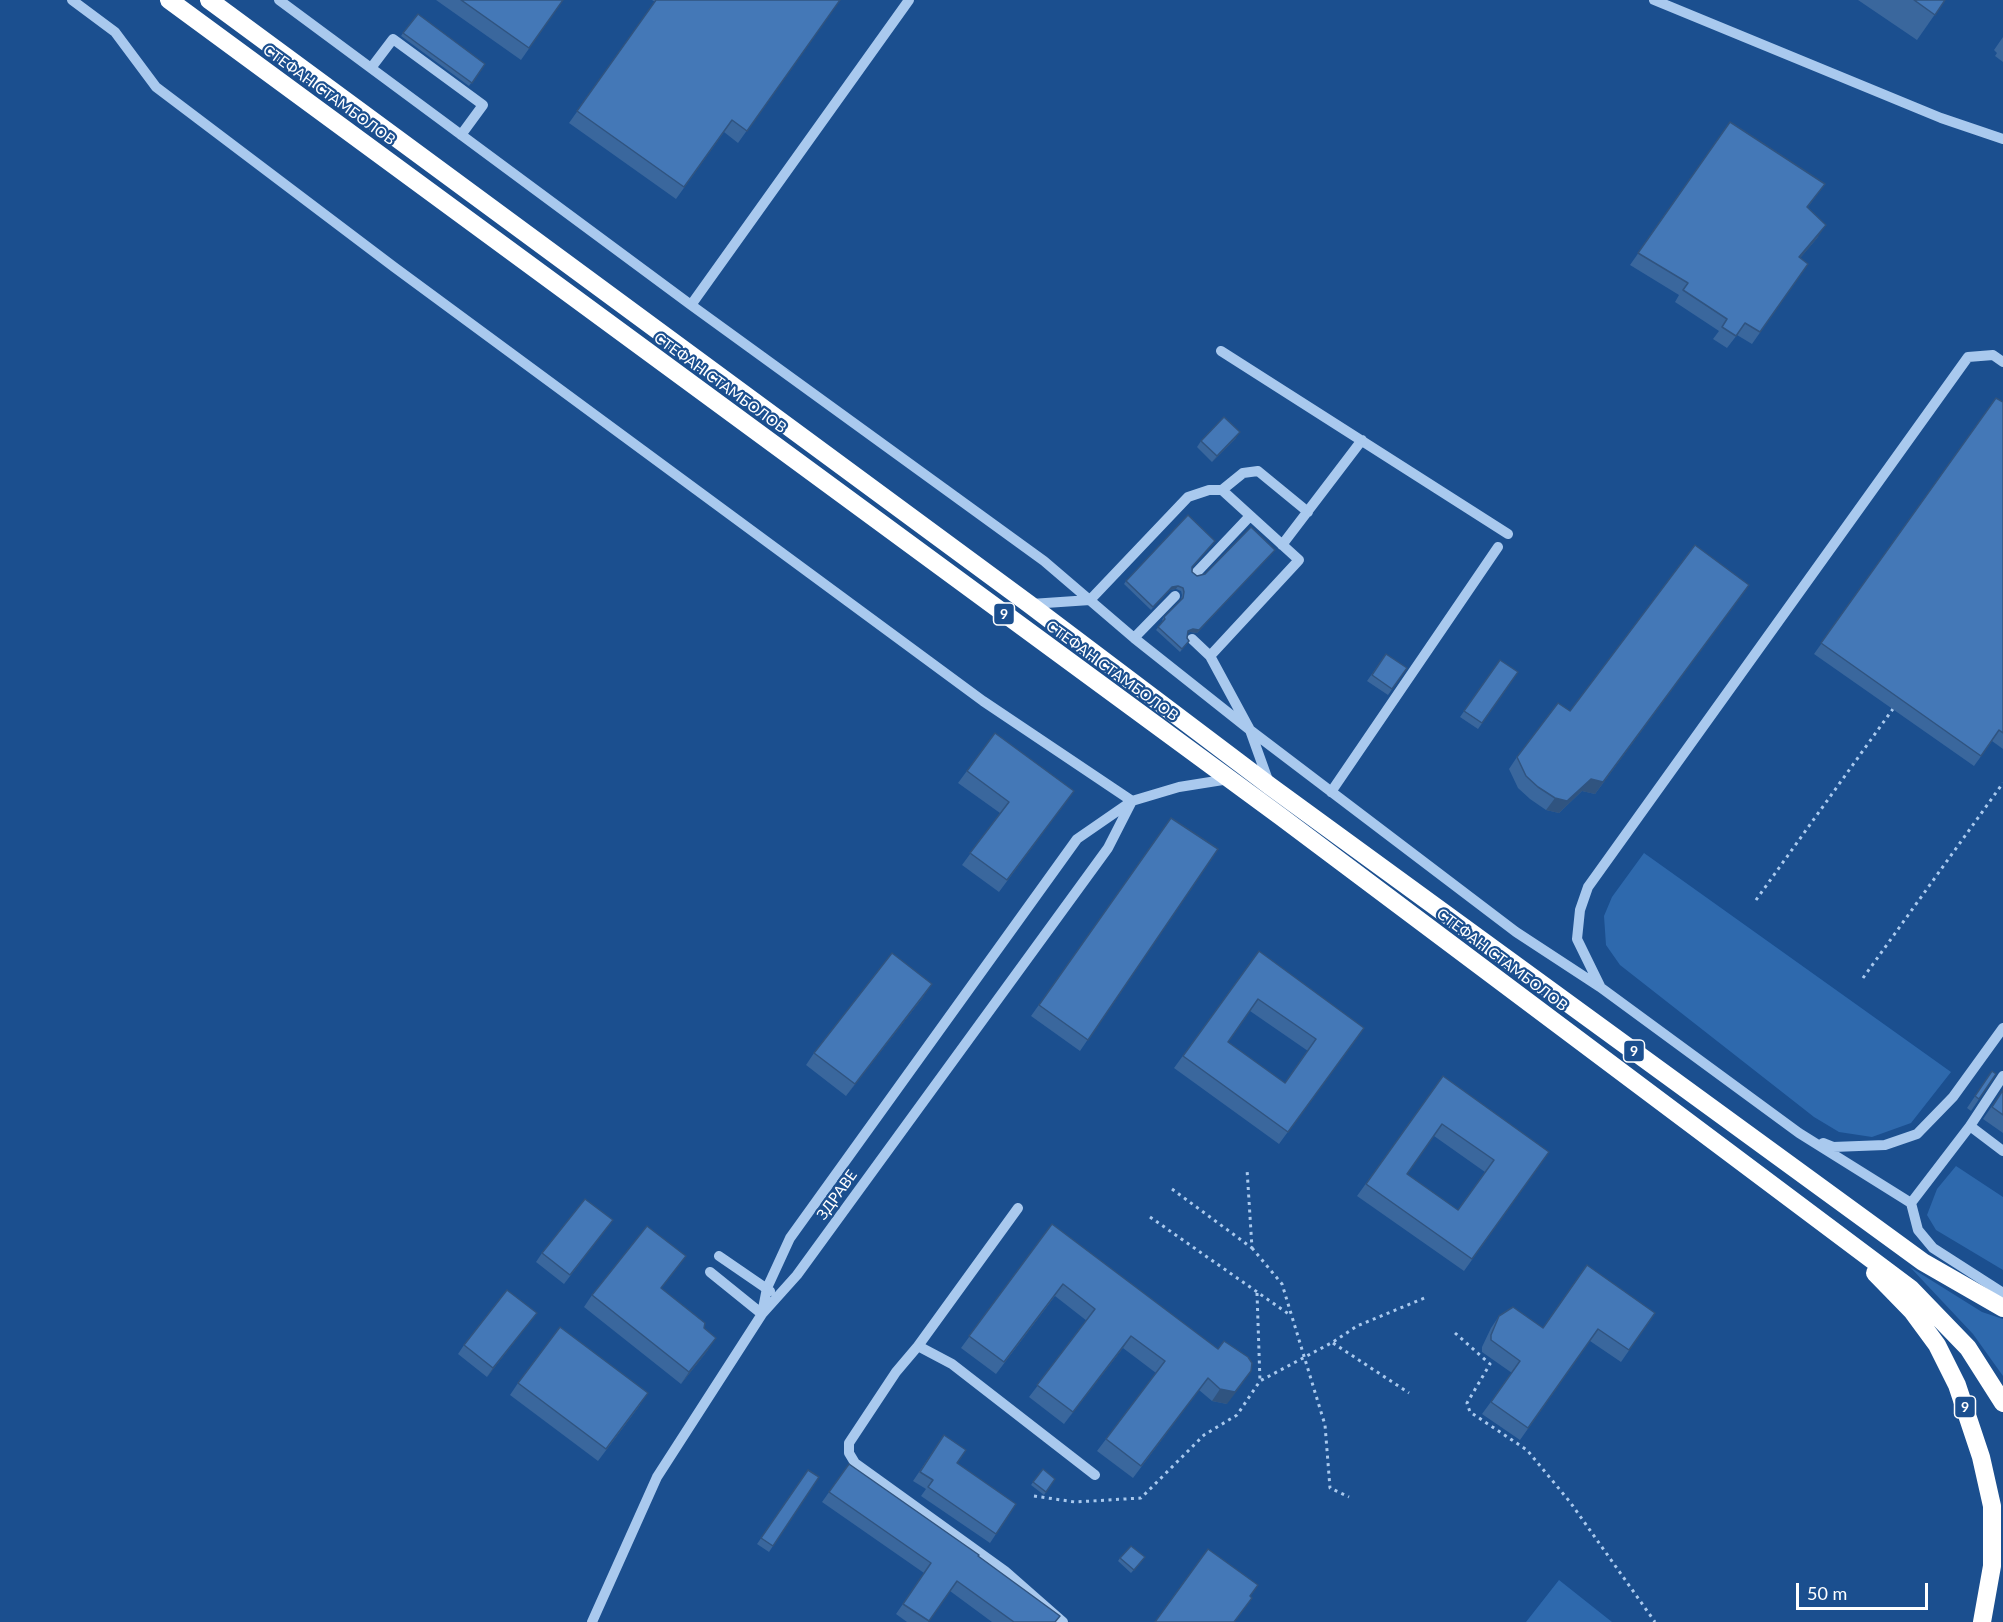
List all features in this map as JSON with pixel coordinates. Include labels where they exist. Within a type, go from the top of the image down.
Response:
[{"type":"highway","name":"СТЕФАН СТАМБОЛОВ","points":[[169,0],[1229,779],[1911,1289],[1968,1348],[2003,1402]]},
{"type":"highway","name":"СТЕФАН СТАМБОЛОВ","points":[[210,0],[1029,604],[1270,786],[1923,1262],[2003,1308]]},
{"type":"highway","name":"9","points":[[1836,1233],[1912,1311],[1937,1345],[1957,1385],[1981,1457],[1992,1506],[1992,1566],[1982,1622]]},
{"type":"street","points":[[72,0],[115,32],[156,87],[327,217],[983,701],[1132,801]]},
{"type":"street","points":[[279,0],[691,305],[1044,561],[1134,638],[1250,730],[1516,932],[1600,987],[1799,1133],[1911,1203],[1918,1230],[1934,1248],[2003,1293]]},
{"type":"street","points":[[691,305],[909,0]]},
{"type":"street","points":[[1654,0],[1941,118],[2003,139]]},
{"type":"street","points":[[371,68],[393,39],[483,105],[461,135]]},
{"type":"street","points":[[1221,351],[1508,534]]},
{"type":"street","points":[[1600,987],[1576,939],[1580,910],[1588,887],[1968,357],[1993,355],[2003,362]]},
{"type":"street","points":[[1282,545],[1362,440]]},
{"type":"street","points":[[1029,604],[1090,600],[1188,497],[1209,490],[1222,490],[1243,473],[1258,471],[1308,512]]},
{"type":"street","points":[[1210,656],[1299,560],[1222,490]]},
{"type":"street","points":[[1197,572],[1250,516]]},
{"type":"street","points":[[1331,792],[1498,547]]},
{"type":"street","points":[[1134,638],[1164,614],[1175,596]]},
{"type":"street","points":[[1192,639],[1210,656],[1250,730],[1270,786]]},
{"type":"street","points":[[710,1272],[762,1314],[767,1288],[790,1238],[1077,839],[1132,801],[1179,787],[1229,779]]},
{"type":"street","name":"ЗДРАВЕ","points":[[592,1622],[657,1477],[762,1314],[797,1275],[1108,848],[1132,801]]},
{"type":"street","points":[[1799,1133],[1833,1147],[1885,1144],[1917,1134],[1953,1098],[2003,1028]]},
{"type":"street","points":[[1911,1203],[1970,1126],[2003,1076]]},
{"type":"street","points":[[1970,1126],[2003,1151]]},
{"type":"street","points":[[1018,1208],[918,1346],[896,1372],[849,1443],[849,1453],[855,1463],[1005,1571],[1063,1622]]},
{"type":"street","points":[[720,1256],[778,1296]]},
{"type":"street","points":[[918,1346],[952,1364],[1095,1475]]},
{"type":"path","points":[[1756,900],[1898,702]]},
{"type":"path","points":[[1863,978],[2003,783]]},
{"type":"path","points":[[1247,1169],[1252,1248]]},
{"type":"path","points":[[1172,1189],[1252,1248],[1282,1284],[1325,1425],[1330,1488],[1349,1497]]},
{"type":"path","points":[[1150,1217],[1291,1316]]},
{"type":"path","points":[[1257,1292],[1260,1382]]},
{"type":"path","points":[[1034,1496],[1075,1502],[1141,1498],[1204,1435],[1237,1415],[1260,1382],[1333,1342],[1357,1326],[1427,1296]]},
{"type":"path","points":[[1455,1333],[1490,1364],[1467,1403],[1470,1412],[1527,1450],[1570,1502],[1655,1622]]},
{"type":"path","points":[[1333,1342],[1408,1394]]},
{"type":"shaded area","points":[[1644,853],[1951,1072],[1911,1123],[1872,1137],[1839,1132],[1814,1117],[1620,965],[1606,945],[1604,916],[1612,897]]},
{"type":"shaded area","points":[[1956,1166],[2003,1197],[2003,1270],[1936,1230],[1927,1215],[1937,1189]]},
{"type":"shaded area","points":[[1910,1267],[1982,1312],[2003,1319],[2003,1376],[1973,1334]]},
{"type":"shaded area","points":[[1559,1580],[1612,1622],[1526,1622]]},
{"type":"building","points":[[461,0],[563,0],[529,48]]},
{"type":"building","points":[[656,0],[840,0],[747,131],[732,120],[684,187],[577,111]]},
{"type":"building","points":[[1914,0],[1945,0],[1935,15]]},
{"type":"building","points":[[418,14],[485,64],[472,83],[403,33]]},
{"type":"building","points":[[1730,122],[1825,184],[1807,207],[1826,225],[1799,257],[1808,264],[1760,332],[1745,323],[1736,336],[1722,327],[1727,319],[1683,290],[1688,283],[1638,253]]},
{"type":"building","points":[[1996,398],[2003,402],[2003,733],[1999,730],[1981,756],[1821,643]]},
{"type":"building","points":[[1224,417],[1240,432],[1217,456],[1201,441]]},
{"type":"building","points":[[1188,515],[1215,541],[1192,567],[1192,572],[1197,576],[1205,574],[1251,527],[1275,550],[1199,630],[1188,631],[1189,641],[1182,649],[1158,627],[1165,619],[1164,617],[1183,598],[1183,588],[1172,587],[1153,607],[1126,581]]},
{"type":"building","points":[[1695,545],[1749,585],[1603,782],[1591,779],[1567,801],[1555,798],[1526,776],[1517,757],[1558,703],[1570,711]]},
{"type":"building","points":[[1386,654],[1407,668],[1392,689],[1372,675]]},
{"type":"building","points":[[1500,660],[1518,672],[1482,723],[1464,711]]},
{"type":"building","points":[[995,733],[1074,791],[1007,880],[970,853],[1009,802],[967,771]]},
{"type":"building","points":[[1171,818],[1218,849],[1088,1040],[1039,1005]]},
{"type":"building","points":[[1259,951],[1364,1028],[1288,1132],[1183,1056]],"holes":[[[1258,999],[1316,1039],[1285,1083],[1228,1042]]]},
{"type":"building","points":[[892,953],[932,984],[855,1084],[814,1053]]},
{"type":"building","points":[[1992,1071],[1996,1074],[1979,1099],[1975,1096]]},
{"type":"building","points":[[1443,1076],[1549,1152],[1472,1259],[1366,1184]],"holes":[[[1442,1124],[1494,1160],[1458,1210],[1407,1174]]]},
{"type":"building","points":[[2003,1090],[2003,1115],[1992,1107]]},
{"type":"building","points":[[585,1199],[613,1220],[570,1275],[542,1253]]},
{"type":"building","points":[[1052,1224],[1218,1349],[1224,1341],[1248,1357],[1252,1363],[1251,1371],[1235,1392],[1220,1389],[1208,1378],[1141,1466],[1106,1439],[1165,1361],[1131,1336],[1073,1412],[1037,1385],[1095,1309],[1063,1284],[1004,1362],[969,1336]]},
{"type":"building","points":[[647,1226],[686,1256],[661,1288],[705,1323],[704,1328],[716,1338],[689,1372],[592,1295]]},
{"type":"building","points":[[1587,1265],[1655,1313],[1629,1350],[1598,1329],[1528,1428],[1491,1402],[1520,1361],[1491,1340],[1491,1335],[1499,1316],[1513,1307],[1543,1328]]},
{"type":"building","points":[[507,1290],[537,1313],[493,1368],[464,1345]]},
{"type":"building","points":[[560,1327],[648,1393],[606,1449],[518,1383]]},
{"type":"building","points":[[944,1435],[966,1450],[957,1463],[1016,1504],[996,1534],[928,1487],[933,1480],[920,1472]]},
{"type":"building","points":[[849,1464],[979,1555],[1060,1616],[1055,1622],[1014,1622],[957,1581],[929,1621],[903,1604],[931,1563],[829,1492]]},
{"type":"building","points":[[1043,1469],[1055,1479],[1046,1492],[1033,1482]]},
{"type":"building","points":[[808,1470],[819,1477],[773,1546],[761,1538]]},
{"type":"building","points":[[1131,1546],[1145,1557],[1134,1570],[1120,1558]]},
{"type":"building","points":[[1208,1549],[1258,1585],[1250,1596],[1252,1598],[1234,1622],[1155,1622]]}]
